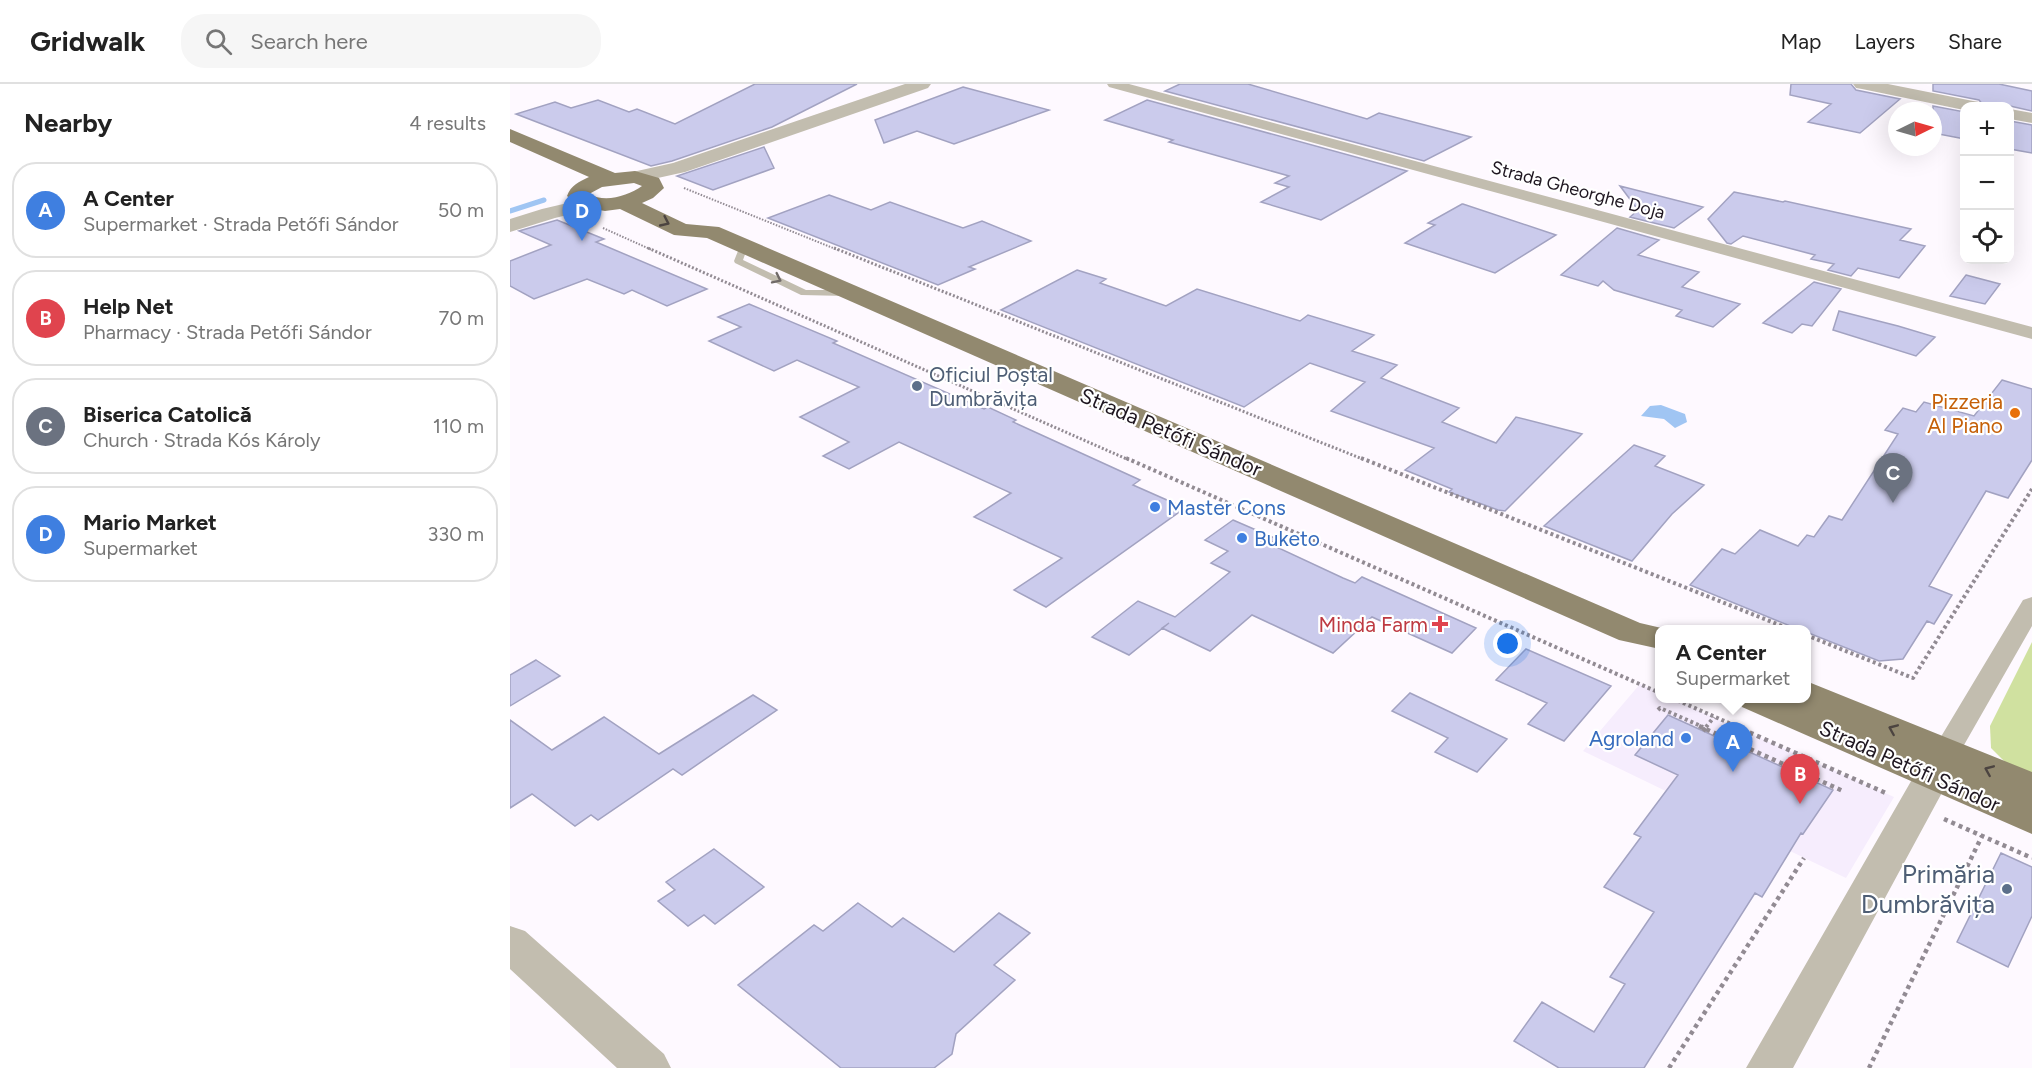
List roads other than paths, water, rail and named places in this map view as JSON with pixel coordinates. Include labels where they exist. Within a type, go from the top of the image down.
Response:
[{"type":"main road","points":[[510,135],[609,178],[645,184]]},
{"type":"main road","points":[[510,149],[586,195],[622,202],[645,184]]},
{"type":"main road","points":[[586,195],[609,178]]},
{"type":"main road","name":"Strada Petőfi Sándor","points":[[645,184],[706,220],[711,232]]},
{"type":"main road","name":"Strada Petőfi Sándor","points":[[622,202],[682,230],[711,232],[851,292],[1645,635],[1655,646]]},
{"type":"main road","name":"Strada Petőfi Sándor","points":[[1811,696],[1940,764],[2032,819]]},
{"type":"main road","name":"Strada Petőfi Sándor","points":[[1750,715],[2032,788]]},
{"type":"street","points":[[645,184],[678,168],[922,84]]},
{"type":"street","name":"Strada Gheorghe Doja","points":[[1114,84],[2032,333]]},
{"type":"street","points":[[1862,84],[1960,103]]},
{"type":"street","points":[[2014,115],[2032,118]]},
{"type":"street","points":[[510,226],[549,213],[586,195]]},
{"type":"street","points":[[1768,1068],[2032,605]]},
{"type":"street","points":[[510,943],[648,1068]]},
{"type":"water","points":[[1661,405],[1685,414],[1687,422],[1675,428],[1664,419],[1641,416],[1650,406]]},
{"type":"waterway","points":[[510,211],[544,200]]},
{"type":"place","name":"Mario Market","points":[[582,241]]},
{"type":"place","name":"Oficiul Poștal Dumbrăvița","points":[[917,386]]},
{"type":"place","name":"Pizzeria Al Piano","points":[[2015,413]]},
{"type":"place","name":"Biserica Catolică","points":[[1893,503]]},
{"type":"place","name":"Master Cons","points":[[1155,507]]},
{"type":"place","name":"Buketo","points":[[1242,538]]},
{"type":"place","name":"Minda Farm","points":[[1440,624]]},
{"type":"place","name":"Agroland","points":[[1686,738]]},
{"type":"place","name":"A Center","points":[[1733,772]]},
{"type":"place","name":"Help Net","points":[[1800,804]]},
{"type":"place","name":"Primăria Dumbrăvița","points":[[2007,889]]}]
